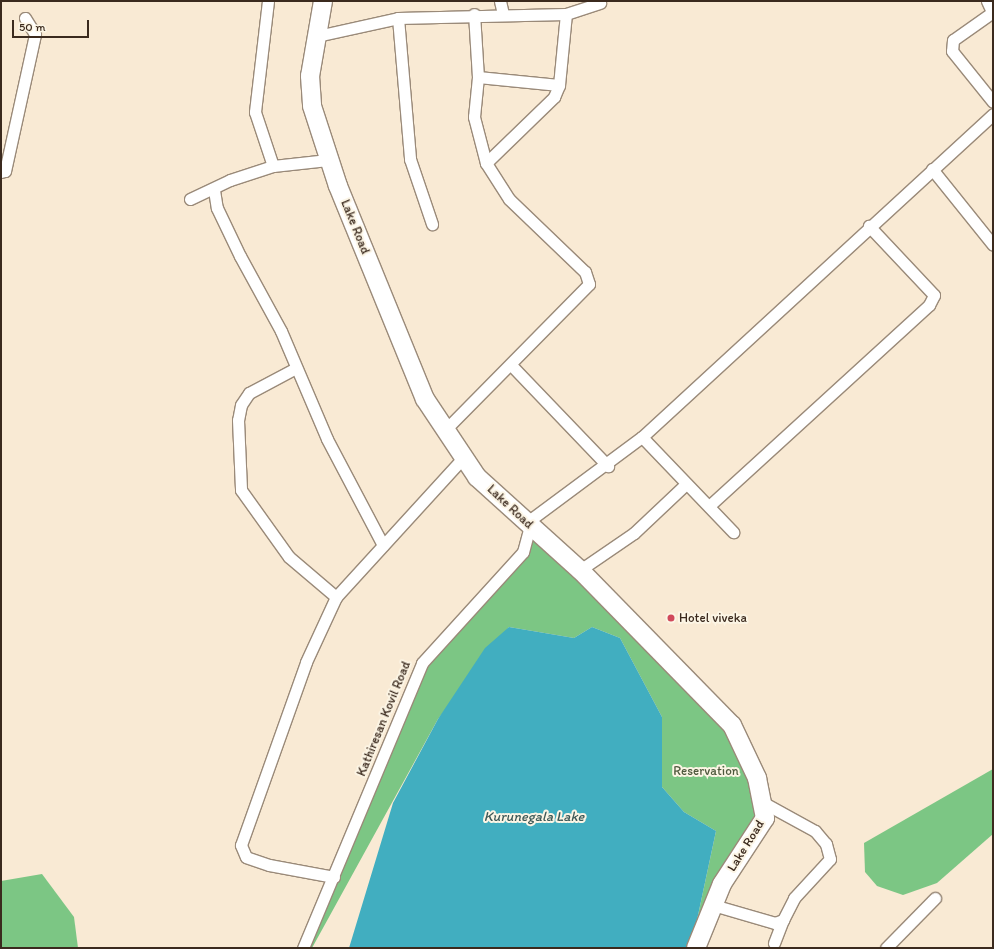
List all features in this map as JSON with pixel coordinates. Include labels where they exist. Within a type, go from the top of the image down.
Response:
[{"type":"main road","name":"Lake Road","points":[[323,1],[310,76],[312,106],[328,160],[425,398],[477,477],[580,570],[732,725],[757,778],[764,818],[722,884],[696,948]]},
{"type":"street","points":[[268,1],[255,112],[273,166]]},
{"type":"street","points":[[500,1],[503,14]]},
{"type":"street","points":[[987,1],[992,14],[953,40],[952,51],[993,102]]},
{"type":"street","points":[[317,36],[398,18],[474,14],[566,14],[600,3]]},
{"type":"street","points":[[445,430],[512,366],[590,284],[585,272],[510,199],[486,163],[474,117],[478,77],[474,14]]},
{"type":"street","points":[[486,163],[554,97],[559,85],[566,14]]},
{"type":"street","points":[[1,172],[5,171],[35,34],[25,18]]},
{"type":"street","points":[[398,18],[410,159],[432,224]]},
{"type":"street","points":[[478,77],[559,85]]},
{"type":"street","points":[[528,524],[608,466],[642,437],[869,226],[993,114]]},
{"type":"street","points":[[190,198],[214,190],[230,180],[273,166],[328,160]]},
{"type":"street","points":[[932,170],[993,245]]},
{"type":"street","points":[[214,190],[217,208],[296,368],[327,438],[383,545]]},
{"type":"street","points":[[710,506],[929,305],[934,295],[869,226]]},
{"type":"street","points":[[512,366],[608,466]]},
{"type":"street","points":[[296,368],[249,393],[241,405],[238,420],[241,490],[289,557],[336,597]]},
{"type":"street","points":[[642,437],[686,484],[710,506],[733,532]]},
{"type":"street","points":[[334,878],[270,865],[246,857],[241,846],[304,669],[336,597],[464,456]]},
{"type":"street","points":[[580,570],[634,533],[686,484]]},
{"type":"street","name":"Kathiresan Kovil Road","points":[[303,948],[334,878],[422,663],[523,552],[528,524]]},
{"type":"street","points":[[762,802],[814,831],[826,844],[830,859],[794,898],[774,943]]},
{"type":"street","points":[[886,948],[936,898]]},
{"type":"street","points":[[713,905],[775,923],[783,920]]},
{"type":"green space","name":"Reservation","points":[[530,526],[732,725],[765,818],[691,948],[716,831],[684,812],[662,787],[662,717],[620,638],[592,627],[574,638],[509,627],[438,719],[312,948],[303,948],[422,663],[523,552]]},
{"type":"green space","points":[[993,769],[993,834],[937,883],[903,895],[877,886],[865,872],[864,843]]},
{"type":"green space","points":[[42,874],[74,917],[78,948],[1,948],[1,881]]},
{"type":"water","name":"Kurunegala Lake","points":[[509,627],[574,638],[592,627],[620,638],[662,717],[662,787],[684,812],[716,831],[691,948],[349,948],[393,803],[438,719],[485,648]]},
{"type":"place","name":"Hotel viveka","points":[[671,618]]}]
